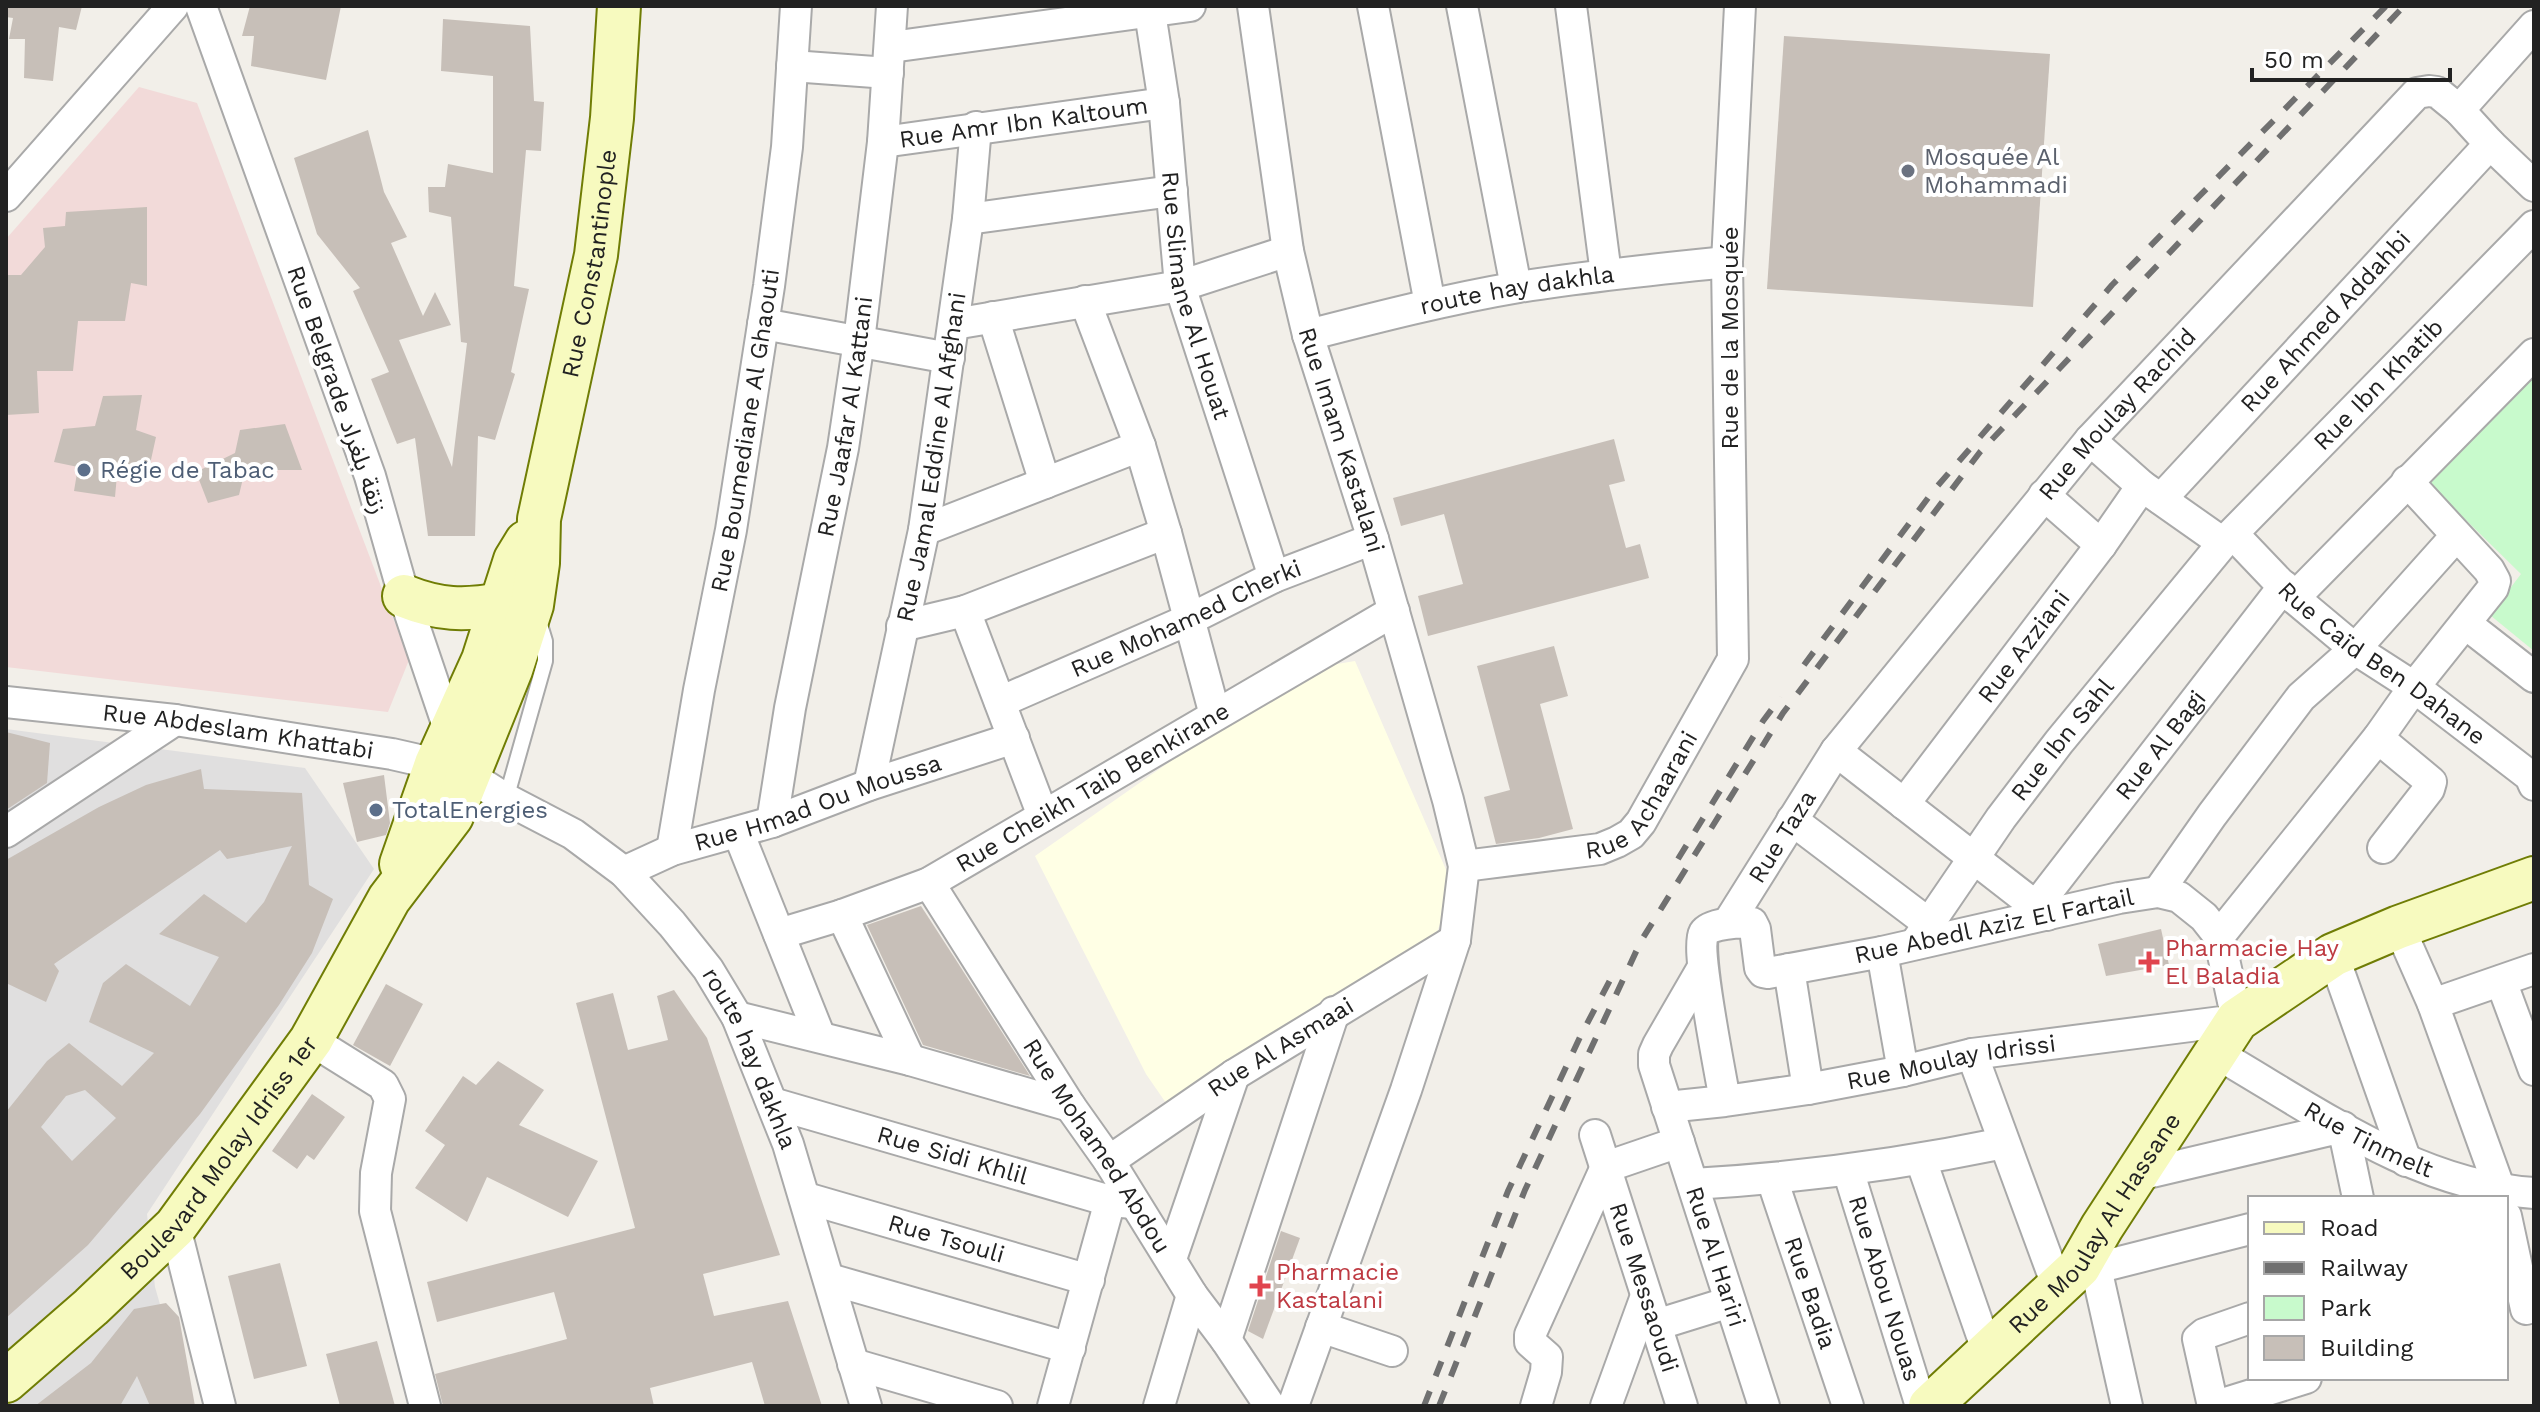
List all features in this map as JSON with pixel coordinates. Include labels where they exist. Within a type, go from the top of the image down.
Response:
[{"type":"street","points":[[12,182],[173,6]]},
{"type":"street","name":"Rue Belgrade زنقة بلغراد","points":[[201,6],[370,476],[452,758]]},
{"type":"street","name":"Rue Constantinople","points":[[452,758],[483,660],[517,604],[515,560],[539,519],[596,255],[612,118],[619,6]]},
{"type":"street","name":"Rue Boumediane Al Ghaouti","points":[[672,850],[699,690],[731,530],[763,324],[787,147],[796,6]]},
{"type":"street","name":"Rue Jaafar Al Kattani","points":[[772,822],[790,708],[843,448],[859,341],[883,142],[892,6]]},
{"type":"street","points":[[792,66],[890,60],[1150,9],[1190,6]]},
{"type":"street","name":"Rue Imam Kastalani","points":[[1253,6],[1288,251],[1308,335],[1373,539],[1464,866]]},
{"type":"street","points":[[1373,6],[1430,304]]},
{"type":"street","points":[[1462,6],[1516,287]]},
{"type":"street","points":[[1571,6],[1606,274]]},
{"type":"street","name":"Rue de la Mosquée","points":[[1729,669],[1734,647],[1727,262],[1740,6]]},
{"type":"street","points":[[2525,6],[2534,19]]},
{"type":"street","name":"Rue Slimane Al Houat","points":[[1150,9],[1164,103],[1180,286],[1274,577]]},
{"type":"street","points":[[2534,26],[2459,110],[2534,186]]},
{"type":"street","name":"Rue Moulay Rachid","points":[[1836,751],[2090,440],[2417,93],[2437,92],[2459,110]]},
{"type":"street","name":"Rue Amr Ibn Kaltoum","points":[[883,142],[1164,103]]},
{"type":"street","name":"Rue Jamal Eddine Al Afghani","points":[[869,785],[924,530],[968,219],[976,127]]},
{"type":"street","name":"Rue Ahmed Addahbi","points":[[2152,492],[2490,144]]},
{"type":"street","points":[[968,219],[1172,191]]},
{"type":"street","name":"Rue Ibn Khatib","points":[[2228,539],[2534,226]]},
{"type":"street","points":[[954,324],[1180,286],[1288,251]]},
{"type":"street","name":"route hay dakhla","points":[[1308,335],[1430,304],[1516,287],[1727,262]]},
{"type":"street","points":[[1085,301],[1140,446],[1215,715]]},
{"type":"street","points":[[993,317],[1045,483]]},
{"type":"street","points":[[763,324],[949,358]]},
{"type":"street","name":"Rue Al Bagi","points":[[2042,910],[2289,592],[2407,481],[2534,354]]},
{"type":"street","name":"Rue Caïd Ben Dahane","points":[[2090,440],[2152,492],[2228,539],[2355,649],[2414,687],[2533,777]]},
{"type":"street","points":[[924,530],[1140,446]]},
{"type":"street","points":[[2219,936],[2378,738],[2414,687],[2493,588],[2495,581],[2489,570],[2407,481]]},
{"type":"street","name":"Rue Azziani","points":[[1904,804],[2101,545],[2152,492]]},
{"type":"street","points":[[2044,495],[2101,545]]},
{"type":"street","points":[[902,626],[965,611],[1166,533]]},
{"type":"street","points":[[2158,892],[2301,697],[2355,649],[2456,536]]},
{"type":"street","name":"Rue Mohamed Cherki","points":[[1000,702],[1190,619],[1274,577],[1373,539]]},
{"type":"street","name":"Rue Ibn Sahl","points":[[1921,934],[2001,818],[2059,742],[2228,539]]},
{"type":"street","points":[[404,596],[438,608],[517,604]]},
{"type":"street","points":[[965,611],[1043,816]]},
{"type":"street","name":"Rue Cheikh Taib Benkirane","points":[[779,934],[929,883],[1394,611]]},
{"type":"street","points":[[2466,624],[2534,677]]},
{"type":"street","name":"Rue Achaarani","points":[[1464,866],[1600,849],[1631,834],[1649,810],[1729,669]]},
{"type":"street","name":"Rue Abdeslam Khattabi","points":[[6,702],[175,720],[392,754],[452,758]]},
{"type":"street","points":[[6,832],[175,720]]},
{"type":"street","name":"Rue Hmad Ou Moussa","points":[[624,872],[672,850],[772,822],[869,785],[1014,738]]},
{"type":"street","points":[[2378,738],[2431,782],[2429,789],[2383,848]]},
{"type":"street","points":[[1836,751],[2042,910]]},
{"type":"street","name":"Rue Taza","points":[[1716,927],[1792,820],[1836,751]]},
{"type":"street","name":"route hay dakhla","points":[[452,758],[506,799],[573,834],[624,872],[708,969],[737,1017],[788,1144],[866,1406]]},
{"type":"street","name":"Boulevard Molay Idriss 1er","points":[[6,1381],[91,1307],[175,1227],[311,1040],[389,899],[452,816],[452,758]]},
{"type":"street","points":[[1792,820],[1921,934]]},
{"type":"street","points":[[738,832],[820,1037]]},
{"type":"street","points":[[1293,1406],[1406,1090],[1455,940],[1464,866]]},
{"type":"street","points":[[2226,1036],[2333,955],[2399,927],[2534,878]]},
{"type":"street","name":"Rue Mohamed Abdou","points":[[929,883],[1070,1106],[1109,1161],[1122,1202],[1171,1259],[1192,1295],[1270,1406]]},
{"type":"street","name":"Rue Abedl Aziz El Fartail","points":[[1776,971],[1882,952],[1921,934],[2042,910],[2158,892],[2179,897],[2192,906],[2219,936],[2226,1036]]},
{"type":"street","points":[[842,915],[910,1060]]},
{"type":"street","points":[[1725,1101],[1702,969],[1716,927],[1749,922],[1754,925],[1760,968],[1776,971],[1808,1089]]},
{"type":"street","points":[[2399,927],[2433,1004],[2501,1196]]},
{"type":"street","name":"Rue Al Asmaai","points":[[1109,1161],[1234,1075],[1455,940]]},
{"type":"street","points":[[1882,952],[1903,1071]]},
{"type":"street","points":[[2333,955],[2406,1161]]},
{"type":"street","name":"Rue Al Hariri","points":[[1702,969],[1654,1054],[1657,1078],[1764,1406]]},
{"type":"street","points":[[2433,1004],[2534,969]]},
{"type":"street","points":[[2501,981],[2534,1070]]},
{"type":"street","points":[[1226,1340],[1334,1012]]},
{"type":"street","points":[[737,1017],[910,1060],[1070,1106]]},
{"type":"street","name":"Rue Moulay Idrissi","points":[[1667,1107],[1808,1089],[1972,1054],[2226,1036]]},
{"type":"street","name":"Rue Tinmelt","points":[[2226,1036],[2343,1127],[2406,1161],[2489,1196]]},
{"type":"street","name":"Rue Moulay Al Hassane","points":[[1930,1406],[2078,1275],[2135,1176],[2226,1036]]},
{"type":"street","points":[[311,1040],[383,1085],[390,1099],[376,1173],[375,1211],[425,1406]]},
{"type":"street","points":[[1972,1054],[2004,1143],[2078,1275],[2127,1406]]},
{"type":"street","points":[[1171,1259],[1234,1075]]},
{"type":"street","name":"Rue Sidi Khlil","points":[[772,1103],[1122,1202]]},
{"type":"street","points":[[2135,1176],[2343,1127],[2358,1196]]},
{"type":"street","name":"Rue Messaoudi","points":[[1595,1135],[1682,1406]]},
{"type":"street","points":[[1536,1406],[1547,1357],[1530,1342],[1530,1335],[1606,1167],[1679,1142]]},
{"type":"street","points":[[1693,1184],[1848,1170],[1921,1160],[2004,1143]]},
{"type":"street","points":[[1921,1160],[1988,1353]]},
{"type":"street","name":"Rue Abou Nouas","points":[[1848,1170],[1921,1406]]},
{"type":"street","name":"Rue Badia","points":[[1772,1179],[1848,1406]]},
{"type":"street","name":"Rue Tinmelt","points":[[2508,1201],[2534,1193]]},
{"type":"street","name":"Rue Tsouli","points":[[806,1198],[1089,1280]]},
{"type":"street","points":[[1053,1406],[1089,1280],[1122,1202]]},
{"type":"street","points":[[175,1227],[220,1406]]},
{"type":"street","points":[[2078,1275],[2248,1230]]},
{"type":"street","points":[[2508,1230],[2522,1309]]},
{"type":"street","points":[[829,1279],[1070,1348]]},
{"type":"street","points":[[1159,1406],[1192,1295]]},
{"type":"street","points":[[1606,1406],[1646,1296]]},
{"type":"street","points":[[1656,1325],[1730,1302]]},
{"type":"street","points":[[2248,1319],[2198,1339],[2215,1406],[2300,1380]]},
{"type":"street","points":[[1321,1327],[1392,1351]]},
{"type":"street","points":[[853,1364],[978,1404]]},
{"type":"lane","points":[[506,799],[545,661],[543,628],[517,604]]},
{"type":"shaded area","points":[[139,87],[197,103],[409,660],[388,712],[6,667],[6,239]]},
{"type":"shaded area","points":[[1355,661],[1454,888],[1433,942],[1166,1103],[1146,1074],[1035,856],[1301,670]]},
{"type":"shaded area","points":[[6,729],[305,768],[374,869],[147,1214],[155,1287],[189,1406],[6,1406]]},
{"type":"green space","points":[[2534,368],[2534,651],[2490,615],[2521,574],[2424,479]]},
{"type":"building","points":[[6,6],[82,6],[76,30],[59,27],[53,81],[24,78],[25,39],[9,39],[13,18],[6,17]]},
{"type":"building","points":[[250,6],[341,6],[326,80],[251,66],[254,36],[242,36]]},
{"type":"building","points":[[443,19],[530,26],[534,101],[544,102],[541,151],[526,150],[514,286],[529,289],[511,372],[515,374],[495,440],[478,436],[475,536],[428,536],[415,438],[397,444],[371,379],[389,372],[353,291],[360,288],[317,234],[294,158],[368,130],[384,192],[407,237],[391,243],[423,316],[435,292],[451,325],[399,340],[452,467],[467,343],[461,342],[451,217],[429,212],[428,187],[445,187],[448,164],[493,173],[493,76],[441,71]]},
{"type":"building","name":"Mosquée Al Mohammadi","points":[[1784,36],[2050,54],[2033,307],[1767,289]]},
{"type":"building","points":[[147,207],[147,286],[131,283],[125,321],[78,321],[73,371],[37,371],[39,413],[6,415],[6,275],[21,275],[45,247],[43,228],[65,226],[66,212]]},
{"type":"building","points":[[142,395],[136,430],[156,437],[147,478],[117,475],[115,497],[74,491],[78,467],[54,462],[63,429],[95,426],[103,396]]},
{"type":"building","points":[[285,424],[302,470],[245,470],[239,495],[208,503],[196,472],[235,453],[240,430]]},
{"type":"building","points":[[1614,439],[1625,481],[1609,485],[1626,548],[1640,544],[1649,578],[1428,636],[1418,596],[1463,584],[1444,514],[1401,526],[1393,498]]},
{"type":"building","points":[[1554,646],[1568,696],[1540,704],[1573,829],[1496,844],[1484,797],[1510,790],[1477,666]]},
{"type":"building","points":[[6,732],[50,743],[47,783],[6,810]]},
{"type":"building","points":[[201,769],[204,789],[302,793],[309,885],[333,899],[312,953],[279,1005],[200,1114],[88,1245],[6,1318],[6,1112],[47,1061],[69,1043],[122,1086],[154,1053],[89,1022],[103,983],[126,964],[190,1006],[219,957],[159,934],[204,894],[246,923],[264,902],[292,846],[227,859],[220,850],[54,964],[59,971],[46,1002],[6,983],[6,860],[99,807],[146,785]],"holes":[[[85,1090],[116,1118],[72,1161],[41,1127],[66,1096]]]},
{"type":"building","points":[[384,775],[390,823],[386,835],[357,842],[343,783]]},
{"type":"building","points":[[921,906],[1030,1076],[923,1045],[867,925]]},
{"type":"building","points":[[2161,929],[2169,965],[2106,976],[2098,944]]},
{"type":"building","points":[[386,984],[423,1004],[390,1066],[353,1045]]},
{"type":"building","points":[[674,990],[707,1038],[780,1255],[703,1274],[714,1316],[788,1301],[822,1406],[765,1406],[752,1362],[650,1388],[654,1406],[443,1406],[435,1374],[567,1339],[554,1292],[437,1322],[427,1282],[635,1228],[576,1003],[613,993],[628,1050],[668,1040],[657,996]]},
{"type":"building","points":[[498,1061],[544,1090],[519,1125],[598,1161],[568,1217],[487,1177],[467,1222],[415,1188],[445,1145],[425,1131],[463,1076],[476,1085]]},
{"type":"building","points":[[312,1094],[345,1117],[314,1160],[307,1155],[297,1169],[272,1151]]},
{"type":"building","points":[[1281,1231],[1300,1238],[1263,1339],[1248,1331]]},
{"type":"building","points":[[280,1263],[307,1366],[254,1379],[228,1276]]},
{"type":"building","points":[[166,1303],[179,1317],[195,1406],[150,1406],[137,1376],[120,1406],[35,1406],[91,1363],[134,1309]]},
{"type":"building","points":[[377,1341],[395,1406],[340,1406],[326,1354]]},
{"type":"railway","points":[[1804,665],[1934,490],[2112,285],[2386,6]]},
{"type":"railway","points":[[1439,1406],[1525,1190],[1641,941],[1783,713],[1980,452],[2404,6]]},
{"type":"railway","points":[[1678,859],[1781,697]]},
{"type":"railway","points":[[1424,1406],[1508,1191],[1581,1035],[1617,967]]},
{"type":"place","name":"Mosquée Al Mohammadi","points":[[1908,171]]},
{"type":"place","name":"Régie de Tabac","points":[[84,470]]},
{"type":"place","name":"TotalEnergies","points":[[376,810]]},
{"type":"place","name":"Pharmacie Hay El Baladia","points":[[2149,962]]},
{"type":"place","name":"Pharmacie Kastalani","points":[[1260,1286]]}]
